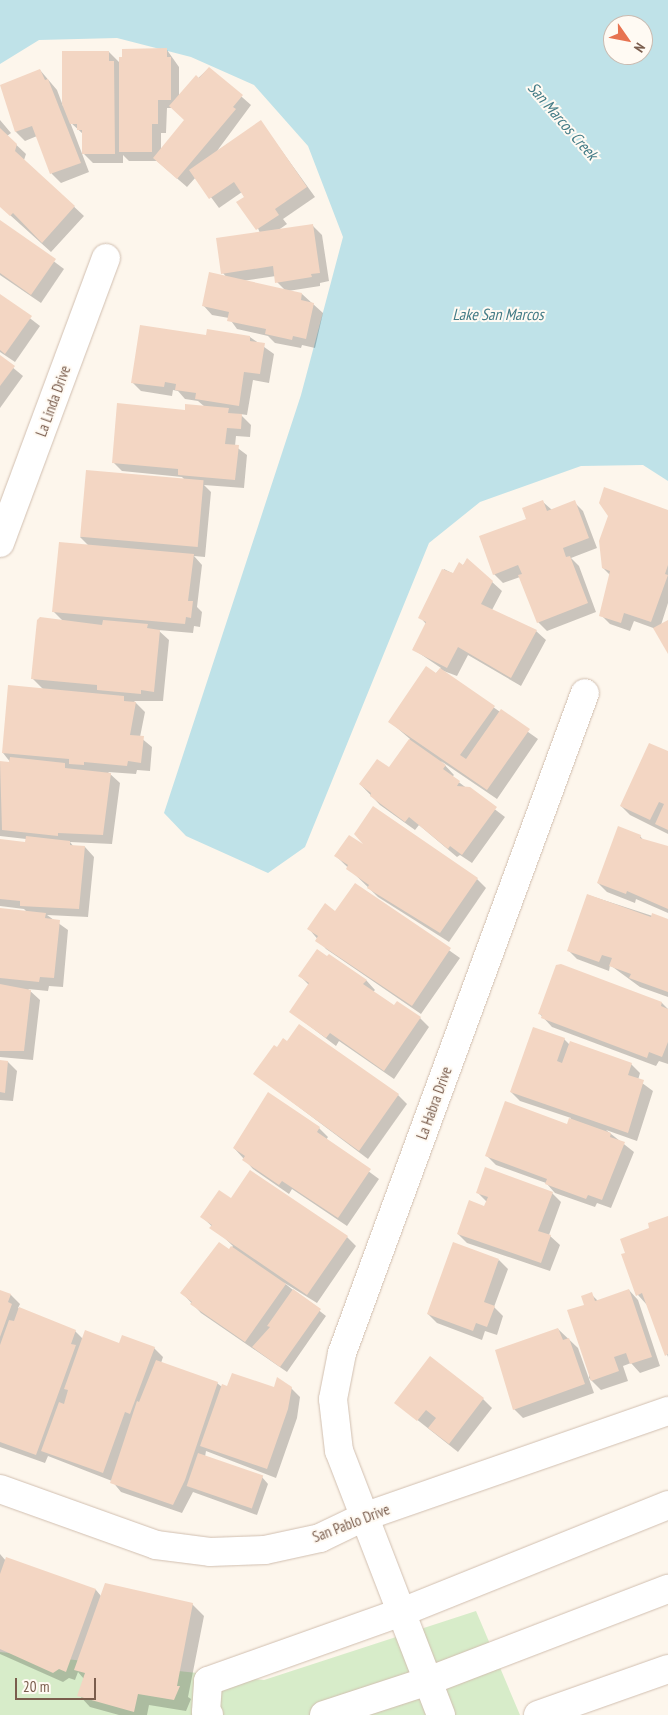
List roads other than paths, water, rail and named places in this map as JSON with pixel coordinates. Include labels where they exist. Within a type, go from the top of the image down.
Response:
[{"type":"street","name":"La Linda Drive","points":[[0,543],[106,258]]},
{"type":"street","name":"La Habra Drive","points":[[441,1715],[366,1516],[339,1451],[333,1399],[342,1353],[585,693]]},
{"type":"street","name":"San Pablo Drive","points":[[0,1489],[156,1545],[210,1552],[265,1550],[320,1538],[366,1516],[668,1411]]},
{"type":"street","points":[[209,1715],[206,1712],[208,1680],[402,1612],[668,1505]]},
{"type":"street","points":[[324,1715],[428,1681],[668,1589]]},
{"type":"street","points":[[538,1715],[668,1670]]},
{"type":"water","name":"Lake San Marcos","points":[[0,0],[668,0],[668,481],[643,465],[581,466],[480,502],[429,543],[305,847],[268,873],[186,836],[164,813],[301,395],[343,237],[308,146],[254,85],[191,57],[117,38],[39,40],[0,64]]},
{"type":"water label","name":"San Marcos Creek","points":[[563,121]]}]
